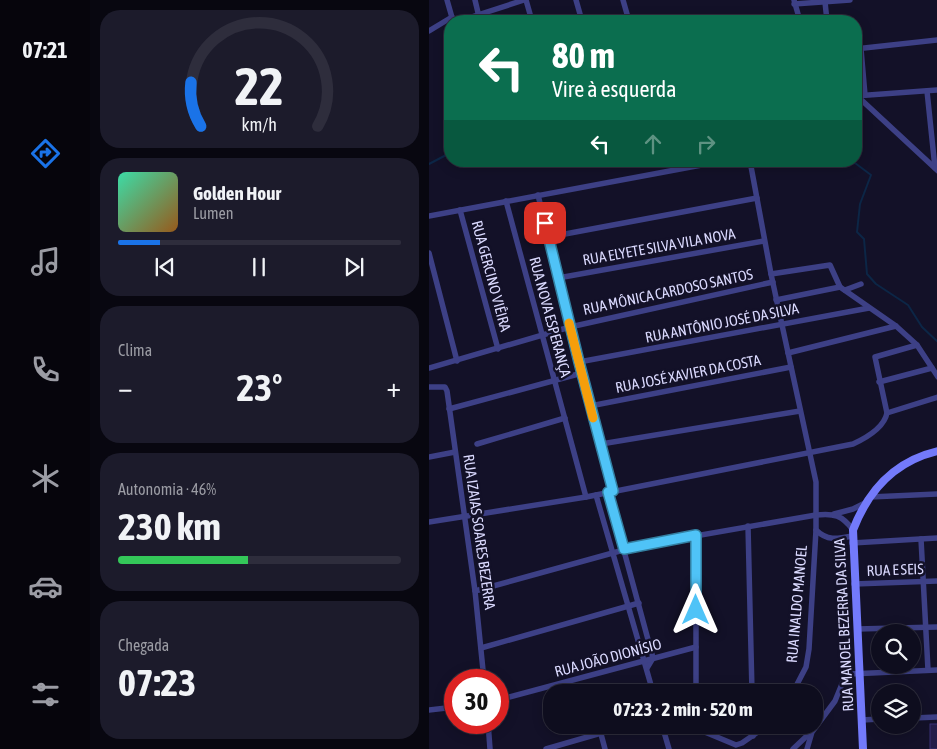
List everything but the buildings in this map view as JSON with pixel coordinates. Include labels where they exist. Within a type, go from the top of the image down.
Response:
[{"type":"street","points":[[447,0],[451,15]]},
{"type":"street","points":[[475,0],[478,15]]},
{"type":"street","points":[[489,15],[525,0],[530,15]]},
{"type":"street","points":[[575,0],[580,15]]},
{"type":"street","points":[[623,0],[627,15]]},
{"type":"street","points":[[797,15],[794,2],[850,0]]},
{"type":"street","points":[[825,2],[826,15]]},
{"type":"street","points":[[429,31],[444,23]]},
{"type":"street","points":[[862,49],[937,40]]},
{"type":"street","points":[[862,75],[865,95],[937,90]]},
{"type":"street","points":[[927,91],[936,170]]},
{"type":"street","points":[[862,101],[936,170]]},
{"type":"street","points":[[429,216],[691,167]]},
{"type":"street","name":"RUA INALDO MANOEL","points":[[751,167],[781,325],[816,482],[816,530],[809,649],[806,667],[797,684]]},
{"type":"street","points":[[539,195],[570,327],[601,444],[624,549],[653,658],[647,668]]},
{"type":"street","points":[[549,237],[757,198]]},
{"type":"street","name":"RUA NOVA ESPERANÇA","points":[[506,201],[587,497]]},
{"type":"street","name":"RUA GERCINO VIÊIRA","points":[[460,210],[498,349]]},
{"type":"street","name":"RUA ELYETE SILVA VILA NOVA","points":[[558,278],[764,241]]},
{"type":"street","points":[[429,253],[457,361]]},
{"type":"street","points":[[771,274],[828,264],[833,268],[842,289],[897,326],[917,345],[937,377]]},
{"type":"street","name":"RUA MÔNICA CARDOSO SANTOS","points":[[429,368],[542,337],[570,327],[773,282]]},
{"type":"street","points":[[776,300],[861,284]]},
{"type":"street","name":"RUA ANTÔNIO JOSÉ DA SILVA","points":[[579,362],[869,308]]},
{"type":"street","points":[[788,353],[897,326]]},
{"type":"street","points":[[429,522],[464,518],[587,497],[853,444],[864,440],[882,423],[887,413],[879,382],[875,361],[876,356],[917,345]]},
{"type":"street","name":"RUA JOSÉ XAVIER DA COSTA","points":[[590,406],[791,367]]},
{"type":"street","points":[[879,382],[932,368]]},
{"type":"street","points":[[449,408],[582,373]]},
{"type":"street","name":"RUA IZAIAS SOARES BEZERRA","points":[[429,387],[446,387],[475,591],[483,669]]},
{"type":"street","points":[[887,413],[937,397]]},
{"type":"street","points":[[601,444],[800,411]]},
{"type":"street","points":[[477,444],[565,418]]},
{"type":"street","name":"RUA MANOEL BEZERRA DA SILVA","points":[[863,749],[852,536],[868,500],[885,478],[897,468],[918,457],[937,451]]},
{"type":"street","points":[[429,457],[455,452]]},
{"type":"street","points":[[475,591],[624,549],[748,526],[834,514],[853,509],[868,500],[937,494]]},
{"type":"street","points":[[596,495],[651,684]]},
{"type":"street","points":[[834,514],[841,517],[852,536]]},
{"type":"street","points":[[748,526],[752,684]]},
{"type":"street","points":[[816,530],[823,537],[832,539],[852,536],[937,538]]},
{"type":"street","points":[[696,535],[696,684]]},
{"type":"street","points":[[921,539],[928,670]]},
{"type":"street","name":"RUA E SEIS","points":[[854,584],[937,581]]},
{"type":"street","points":[[481,648],[639,603]]},
{"type":"street","points":[[857,629],[937,627]]},
{"type":"street","name":"RUA JOÃO DIONÍSIO","points":[[509,697],[696,647]]},
{"type":"street","points":[[823,717],[835,701],[844,678],[850,674],[937,670]]},
{"type":"street","points":[[429,710],[444,708]]},
{"type":"street","points":[[921,718],[937,717]]},
{"type":"street","points":[[862,720],[871,720]]},
{"type":"street","points":[[489,734],[490,749]]},
{"type":"street","points":[[546,749],[601,734],[605,749]]},
{"type":"street","points":[[665,734],[669,749]]},
{"type":"street","points":[[710,734],[735,747],[756,734]]},
{"type":"street","points":[[793,749],[810,734]]},
{"type":"street","points":[[807,749],[811,734]]},
{"type":"waterway","points":[[429,164],[444,156]]},
{"type":"waterway","points":[[860,167],[871,175],[860,204],[857,232],[864,239],[867,274],[876,284],[908,305],[922,327],[938,342]]},
{"type":"slow traffic","points":[[569,323],[593,418]]},
{"type":"route","points":[[545,223],[613,491],[608,492],[624,549],[696,535],[696,610]]}]
